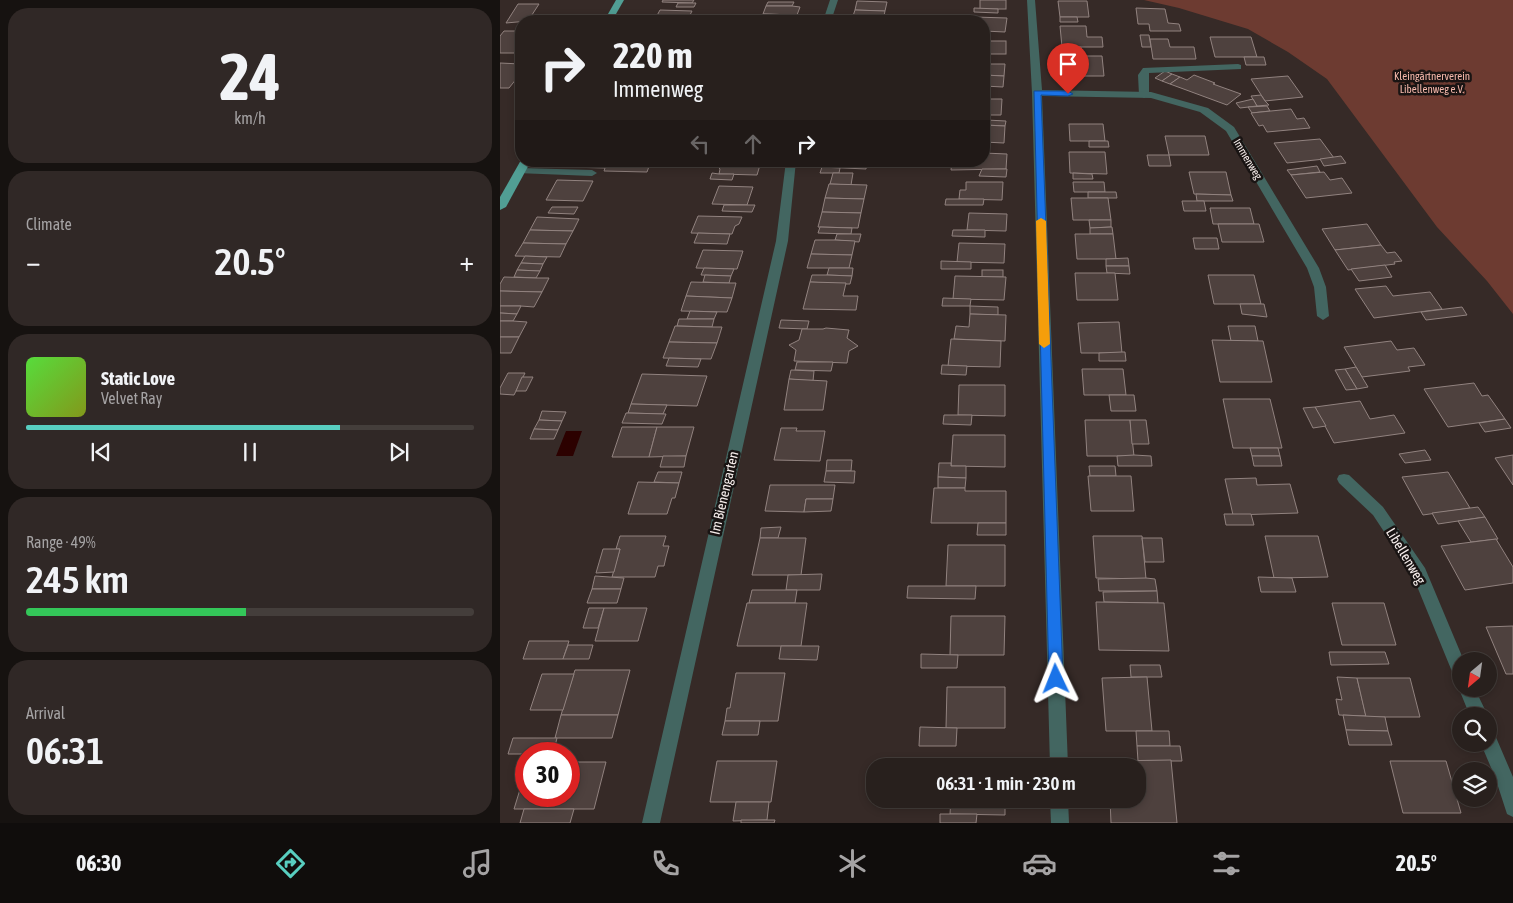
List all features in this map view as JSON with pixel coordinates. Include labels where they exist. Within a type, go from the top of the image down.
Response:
[{"type":"main road","points":[[611,15],[620,0]]},
{"type":"main road","points":[[500,207],[522,167]]},
{"type":"street","points":[[829,15],[834,0]]},
{"type":"street","points":[[1031,0],[1037,93],[1058,758]]},
{"type":"street","points":[[1144,94],[1143,75],[1146,70],[1238,68]]},
{"type":"street","name":"Immenweg","points":[[1037,93],[1144,94],[1170,98],[1196,107],[1216,118],[1230,129],[1313,268],[1320,287],[1323,316]]},
{"type":"street","points":[[532,167],[592,174]]},
{"type":"street","name":"Im Bienengarten","points":[[650,823],[782,242],[790,167]]},
{"type":"street","name":"Libellenweg","points":[[1344,479],[1378,511],[1418,572],[1452,653]]},
{"type":"street","points":[[1494,752],[1504,777],[1513,808]]},
{"type":"street","points":[[1060,808],[1060,823]]},
{"type":"green space","name":"Kleingärtnerverein Libellenweg e.V.","points":[[1144,0],[1513,0],[1513,314],[1487,281],[1437,227],[1327,79],[1288,52],[1248,29],[1179,8]]},
{"type":"shaded area","points":[[566,431],[582,431],[573,456],[556,456]]},
{"type":"building","points":[[663,0],[694,0],[692,3],[662,2]]},
{"type":"building","points":[[980,0],[1006,0],[1006,9],[980,9]]},
{"type":"building","points":[[857,1],[887,2],[885,11],[855,10]]},
{"type":"building","points":[[1058,1],[1087,1],[1089,17],[1060,17]]},
{"type":"building","points":[[768,2],[794,2],[792,6],[766,6]]},
{"type":"building","points":[[678,3],[696,3],[694,7],[676,7]]},
{"type":"building","points":[[518,4],[539,4],[532,15],[515,15],[515,22],[506,23]]},
{"type":"building","points":[[766,6],[800,7],[797,15],[763,14]]},
{"type":"building","points":[[974,8],[998,9],[998,13],[974,12]]},
{"type":"building","points":[[1136,8],[1165,9],[1168,23],[1179,24],[1181,31],[1150,31],[1149,24],[1138,24]]},
{"type":"building","points":[[660,10],[692,11],[690,15],[657,15]]},
{"type":"building","points":[[855,10],[885,11],[884,15],[853,15]]},
{"type":"building","points":[[763,14],[797,15],[763,15]]},
{"type":"building","points":[[990,17],[1007,18],[1005,32],[990,31]]},
{"type":"building","points":[[1060,17],[1077,17],[1078,22],[1060,22]]},
{"type":"building","points":[[1060,26],[1086,26],[1087,37],[1102,37],[1103,47],[1062,47]]},
{"type":"building","points":[[504,31],[515,31],[515,53],[500,53],[500,36]]},
{"type":"building","points":[[1140,35],[1149,35],[1151,47],[1142,47]]},
{"type":"building","points":[[1210,37],[1251,37],[1257,57],[1215,57]]},
{"type":"building","points":[[1150,39],[1168,39],[1170,47],[1194,47],[1196,59],[1153,59]]},
{"type":"building","points":[[990,41],[1006,41],[1006,54],[990,54]]},
{"type":"building","points":[[1062,47],[1081,47],[1082,51],[1062,51]]},
{"type":"building","points":[[1062,51],[1082,51],[1082,56],[1063,57]]},
{"type":"building","points":[[1064,56],[1102,56],[1104,76],[1066,76]]},
{"type":"building","points":[[1244,57],[1264,57],[1266,65],[1246,65]]},
{"type":"building","points":[[500,63],[515,64],[515,80],[509,88],[500,88]]},
{"type":"building","points":[[990,64],[1005,64],[1004,76],[990,75]]},
{"type":"building","points":[[1165,71],[1172,74],[1162,81],[1155,78]]},
{"type":"building","points":[[1172,74],[1180,77],[1170,84],[1162,81]]},
{"type":"building","points":[[990,75],[1004,76],[1003,87],[990,86]]},
{"type":"building","points":[[1194,75],[1241,94],[1227,105],[1170,84],[1180,77],[1187,80]]},
{"type":"building","points":[[1288,76],[1303,97],[1265,101],[1251,79]]},
{"type":"building","points":[[1261,95],[1269,105],[1257,106],[1251,96]]},
{"type":"building","points":[[990,99],[1002,99],[1001,115],[990,115]]},
{"type":"building","points":[[1253,99],[1257,106],[1240,108],[1236,103]]},
{"type":"building","points":[[1267,106],[1270,111],[1252,113],[1248,107]]},
{"type":"building","points":[[1291,109],[1297,119],[1304,118],[1310,128],[1267,132],[1263,125],[1259,126],[1251,113]]},
{"type":"building","points":[[990,120],[1006,121],[1005,126],[990,125]]},
{"type":"building","points":[[1069,124],[1103,124],[1105,141],[1070,141]]},
{"type":"building","points":[[990,125],[1005,126],[1004,143],[990,142]]},
{"type":"building","points":[[1165,136],[1205,136],[1209,155],[1169,155]]},
{"type":"building","points":[[1320,139],[1334,158],[1287,163],[1274,143]]},
{"type":"building","points":[[1089,141],[1108,141],[1109,147],[1089,147]]},
{"type":"building","points":[[1069,152],[1105,152],[1107,174],[1070,173]]},
{"type":"building","points":[[990,153],[1007,154],[1006,169],[951,170],[951,167],[990,167]]},
{"type":"building","points":[[1147,155],[1169,155],[1171,166],[1149,166]]},
{"type":"building","points":[[1341,156],[1346,163],[1324,166],[1320,159]]},
{"type":"building","points":[[1317,166],[1320,172],[1291,175],[1287,170]]},
{"type":"building","points":[[568,167],[649,167],[647,172],[604,171],[605,168]]},
{"type":"building","points":[[718,167],[759,167],[757,175],[719,174],[720,169]]},
{"type":"building","points":[[822,167],[866,167],[866,169]]},
{"type":"building","points":[[822,167],[840,168],[839,173],[820,173]]},
{"type":"building","points":[[982,169],[1007,169],[1006,177],[979,176]]},
{"type":"building","points":[[1189,172],[1226,172],[1231,195],[1194,194]]},
{"type":"building","points":[[1324,172],[1330,180],[1342,178],[1352,193],[1306,198],[1291,175]]},
{"type":"building","points":[[712,173],[734,174],[732,180],[710,179]]},
{"type":"building","points":[[833,173],[853,173],[851,185],[830,184]]},
{"type":"building","points":[[1073,173],[1092,174],[1093,179],[1073,179]]},
{"type":"building","points":[[557,180],[593,181],[583,201],[546,200]]},
{"type":"building","points":[[966,182],[1003,182],[1002,200],[959,199],[960,190],[966,190]]},
{"type":"building","points":[[1073,182],[1104,182],[1105,192],[1074,192]]},
{"type":"building","points":[[829,184],[867,185],[864,199],[825,198]]},
{"type":"building","points":[[719,186],[753,187],[747,205],[712,204]]},
{"type":"building","points":[[1088,192],[1116,192],[1117,198],[1088,198]]},
{"type":"building","points":[[1196,194],[1231,195],[1233,201],[1197,201]]},
{"type":"building","points":[[825,198],[864,199],[861,213],[822,212]]},
{"type":"building","points":[[1071,198],[1108,198],[1111,220],[1073,220]]},
{"type":"building","points":[[946,199],[984,199],[983,205],[945,205]]},
{"type":"building","points":[[1182,201],[1204,201],[1206,211],[1184,211]]},
{"type":"building","points":[[724,205],[755,205],[752,212],[722,211]]},
{"type":"building","points":[[552,207],[578,207],[574,214],[548,213]]},
{"type":"building","points":[[1210,208],[1250,208],[1254,224],[1213,224]]},
{"type":"building","points":[[822,212],[861,213],[858,228],[818,227]]},
{"type":"building","points":[[969,213],[1007,214],[1006,231],[967,230]]},
{"type":"building","points":[[698,216],[742,217],[732,234],[691,233]]},
{"type":"building","points":[[537,217],[579,219],[573,231],[530,230]]},
{"type":"building","points":[[1089,220],[1111,220],[1111,227],[1090,228]]},
{"type":"building","points":[[1218,224],[1259,224],[1264,242],[1222,242]]},
{"type":"building","points":[[1367,224],[1381,245],[1335,250],[1322,229]]},
{"type":"building","points":[[820,227],[852,228],[851,234],[818,233]]},
{"type":"building","points":[[1112,227],[1113,234],[1090,234],[1090,228]]},
{"type":"building","points":[[530,230],[573,231],[566,244],[523,243]]},
{"type":"building","points":[[953,230],[985,230],[985,237],[952,236]]},
{"type":"building","points":[[698,233],[730,234],[727,244],[694,243]]},
{"type":"building","points":[[837,234],[861,234],[859,242],[835,240]]},
{"type":"building","points":[[1075,234],[1113,234],[1116,259],[1077,259]]},
{"type":"building","points":[[1193,238],[1217,238],[1219,249],[1195,249]]},
{"type":"building","points":[[815,240],[855,241],[852,255],[811,254]]},
{"type":"building","points":[[523,243],[566,244],[560,257],[515,256]]},
{"type":"building","points":[[959,243],[1005,244],[1004,263],[957,262]]},
{"type":"building","points":[[1381,245],[1387,253],[1395,252],[1402,261],[1394,262],[1395,264],[1348,270],[1335,250]]},
{"type":"building","points":[[703,250],[743,251],[737,269],[696,268]]},
{"type":"building","points":[[811,254],[852,255],[849,268],[807,268]]},
{"type":"building","points":[[525,256],[547,257],[543,264],[521,263]]},
{"type":"building","points":[[1128,258],[1129,266],[1106,266],[1106,259]]},
{"type":"building","points":[[941,261],[971,262],[971,269],[941,269]]},
{"type":"building","points":[[521,263],[543,264],[540,271],[517,270]]},
{"type":"building","points":[[1385,265],[1392,277],[1359,281],[1351,269]]},
{"type":"building","points":[[1106,266],[1129,266],[1130,274],[1107,273]]},
{"type":"building","points":[[704,268],[734,269],[731,276],[701,275]]},
{"type":"building","points":[[829,268],[853,268],[852,276],[827,275]]},
{"type":"building","points":[[517,270],[540,271],[536,278],[514,277]]},
{"type":"building","points":[[982,270],[1003,270],[1003,277],[982,277]]},
{"type":"building","points":[[1075,273],[1115,273],[1118,300],[1077,300]]},
{"type":"building","points":[[705,275],[731,276],[729,283],[703,282]]},
{"type":"building","points":[[812,275],[852,276],[850,284],[845,284],[810,282]]},
{"type":"building","points":[[1208,275],[1254,275],[1261,304],[1214,304]]},
{"type":"building","points":[[955,276],[1006,277],[1004,300],[953,299]]},
{"type":"building","points":[[504,277],[549,278],[542,292],[500,291],[500,284]]},
{"type":"building","points":[[691,282],[736,283],[732,298],[686,296]]},
{"type":"building","points":[[810,282],[846,283],[843,296],[858,296],[856,310],[803,309]]},
{"type":"building","points":[[1386,286],[1393,296],[1430,292],[1442,309],[1374,318],[1355,289]]},
{"type":"building","points":[[500,291],[542,292],[534,307],[500,306]]},
{"type":"building","points":[[686,296],[732,298],[727,312],[681,311]]},
{"type":"building","points":[[943,298],[971,299],[970,306],[942,306]]},
{"type":"building","points":[[1240,304],[1264,304],[1267,317],[1242,314]]},
{"type":"building","points":[[500,306],[521,306],[517,314],[500,313]]},
{"type":"building","points":[[970,306],[998,307],[998,315],[970,314]]},
{"type":"building","points":[[1462,307],[1467,315],[1426,320],[1421,312]]},
{"type":"building","points":[[690,311],[717,312],[714,319],[687,319]]},
{"type":"building","points":[[500,313],[517,314],[513,321],[500,321]]},
{"type":"building","points":[[970,314],[1006,315],[1005,341],[954,339],[956,326],[969,327]]},
{"type":"building","points":[[679,319],[714,319],[712,327],[677,326]]},
{"type":"building","points":[[781,320],[809,321],[807,329],[779,328]]},
{"type":"building","points":[[500,321],[527,322],[519,337],[500,337]]},
{"type":"building","points":[[1119,322],[1122,353],[1081,353],[1078,323]]},
{"type":"building","points":[[675,326],[722,327],[717,343],[669,342]]},
{"type":"building","points":[[1228,326],[1255,326],[1258,341],[1231,341]]},
{"type":"building","points":[[826,328],[849,330],[847,338],[858,346],[849,351],[847,363],[794,361],[796,350],[789,345],[799,340],[802,329]]},
{"type":"building","points":[[500,337],[519,337],[511,353],[500,353]]},
{"type":"building","points":[[951,339],[1001,341],[1000,367],[948,366]]},
{"type":"building","points":[[1212,340],[1263,341],[1272,382],[1220,382]]},
{"type":"building","points":[[1391,341],[1397,350],[1414,348],[1425,365],[1408,367],[1410,371],[1362,377],[1344,347]]},
{"type":"building","points":[[669,342],[717,343],[711,359],[663,358]]},
{"type":"building","points":[[1125,352],[1126,361],[1099,361],[1099,353]]},
{"type":"building","points":[[669,358],[701,359],[698,367],[666,366]]},
{"type":"building","points":[[797,362],[833,362],[831,371],[795,370]]},
{"type":"building","points":[[942,365],[967,366],[966,375],[941,374]]},
{"type":"building","points":[[1356,367],[1368,387],[1357,389],[1345,369]]},
{"type":"building","points":[[1082,369],[1123,369],[1126,395],[1084,395]]},
{"type":"building","points":[[1345,369],[1357,389],[1346,390],[1335,370]]},
{"type":"building","points":[[791,370],[814,371],[813,381],[789,379]]},
{"type":"building","points":[[508,373],[525,373],[514,395],[500,394],[500,388]]},
{"type":"building","points":[[642,374],[707,376],[697,406],[631,404]]},
{"type":"building","points":[[522,377],[533,377],[526,391],[516,391]]},
{"type":"building","points":[[789,379],[827,381],[823,410],[784,410]]},
{"type":"building","points":[[1474,383],[1482,396],[1488,395],[1505,419],[1448,427],[1424,389]]},
{"type":"building","points":[[959,385],[1005,385],[1005,416],[958,415]]},
{"type":"building","points":[[1109,395],[1134,395],[1136,411],[1111,411]]},
{"type":"building","points":[[1223,399],[1270,399],[1282,448],[1233,448]]},
{"type":"building","points":[[1360,401],[1370,419],[1394,415],[1405,433],[1334,443],[1315,407]]},
{"type":"building","points":[[631,404],[667,405],[663,414],[628,413]]},
{"type":"building","points":[[1315,407],[1326,426],[1313,428],[1303,408]]},
{"type":"building","points":[[542,411],[566,412],[562,421],[539,420]]},
{"type":"building","points":[[626,413],[666,414],[662,424],[622,423]]},
{"type":"building","points":[[944,415],[972,415],[971,425],[943,424]]},
{"type":"building","points":[[1505,419],[1511,428],[1485,432],[1479,423]]},
{"type":"building","points":[[539,420],[562,421],[558,430],[534,429]]},
{"type":"building","points":[[1085,420],[1130,420],[1134,456],[1087,456]]},
{"type":"building","points":[[1130,420],[1146,420],[1149,444],[1132,444]]},
{"type":"building","points":[[622,427],[657,427],[649,457],[612,457]]},
{"type":"building","points":[[657,427],[694,427],[686,456],[649,457]]},
{"type":"building","points":[[781,428],[797,428],[796,431],[825,431],[820,461],[774,460]]},
{"type":"building","points":[[534,429],[558,430],[554,439],[530,439]]},
{"type":"building","points":[[953,435],[1005,435],[1005,467],[951,466]]},
{"type":"building","points":[[1250,448],[1278,448],[1280,456],[1252,456]]},
{"type":"building","points":[[1425,450],[1431,460],[1405,463],[1399,454]]},
{"type":"building","points":[[1513,455],[1513,485],[1495,458]]},
{"type":"building","points":[[663,456],[686,456],[684,467],[660,467]]},
{"type":"building","points":[[1117,456],[1151,456],[1152,466],[1118,466]]},
{"type":"building","points":[[1252,456],[1280,456],[1282,466],[1254,466]]},
{"type":"building","points":[[827,460],[852,460],[851,471],[826,471]]},
{"type":"building","points":[[939,463],[951,463],[951,466],[966,466],[966,478],[938,477]]},
{"type":"building","points":[[1089,466],[1115,466],[1116,476],[1090,476]]},
{"type":"building","points":[[826,471],[855,471],[854,483],[824,482]]},
{"type":"building","points":[[658,472],[682,472],[679,483],[654,482]]},
{"type":"building","points":[[1448,472],[1470,508],[1423,515],[1402,477]]},
{"type":"building","points":[[1088,476],[1131,476],[1134,511],[1091,511]]},
{"type":"building","points":[[938,477],[966,478],[965,488],[938,488]]},
{"type":"building","points":[[1256,478],[1257,485],[1290,484],[1298,513],[1233,515],[1225,479]]},
{"type":"building","points":[[638,482],[679,483],[675,498],[672,498],[667,514],[628,514]]},
{"type":"building","points":[[770,485],[835,485],[833,499],[806,499],[804,512],[765,511]]},
{"type":"building","points":[[934,488],[965,488],[965,491],[1006,491],[1006,523],[931,523]]},
{"type":"building","points":[[806,499],[833,499],[831,511],[804,512]]},
{"type":"building","points":[[1478,507],[1485,517],[1438,524],[1432,513]]},
{"type":"building","points":[[1224,514],[1251,514],[1254,525],[1226,525]]},
{"type":"building","points":[[1485,517],[1498,539],[1471,542],[1458,521]]},
{"type":"building","points":[[978,523],[1006,523],[1006,535],[977,535]]},
{"type":"building","points":[[781,527],[778,538],[760,538],[761,528]]},
{"type":"building","points":[[620,536],[666,536],[663,546],[669,546],[664,566],[658,566],[655,577],[612,577],[620,549],[616,549]]},
{"type":"building","points":[[1093,536],[1142,536],[1146,579],[1096,578]]},
{"type":"building","points":[[1265,536],[1318,536],[1328,577],[1274,578]]},
{"type":"building","points":[[760,538],[806,538],[801,575],[752,575]]},
{"type":"building","points":[[1142,538],[1162,538],[1164,562],[1145,562]]},
{"type":"building","points":[[1496,539],[1513,567],[1513,583],[1465,590],[1441,546]]},
{"type":"building","points":[[948,545],[1005,545],[1005,586],[946,586]]},
{"type":"building","points":[[603,549],[620,549],[614,572],[596,573]]},
{"type":"building","points":[[822,574],[820,590],[786,590],[788,575]]},
{"type":"building","points":[[595,576],[624,578],[621,589],[592,589]]},
{"type":"building","points":[[1258,577],[1292,578],[1296,592],[1261,592]]},
{"type":"building","points":[[1098,579],[1155,579],[1157,591],[1099,591]]},
{"type":"building","points":[[908,586],[976,586],[975,599],[907,598]]},
{"type":"building","points":[[592,589],[621,589],[617,603],[587,603]]},
{"type":"building","points":[[752,590],[797,590],[795,603],[749,603]]},
{"type":"building","points":[[1157,591],[1158,603],[1104,602],[1103,592]]},
{"type":"building","points":[[1096,602],[1164,603],[1169,651],[1099,650]]},
{"type":"building","points":[[747,603],[807,603],[801,646],[737,646]]},
{"type":"building","points":[[1332,603],[1384,603],[1396,645],[1342,645]]},
{"type":"building","points":[[589,608],[604,608],[598,628],[583,628]]},
{"type":"building","points":[[604,608],[647,608],[638,641],[595,641]]},
{"type":"building","points":[[951,616],[1005,616],[1004,655],[950,655]]},
{"type":"building","points":[[1513,626],[1513,674],[1506,674],[1486,627]]},
{"type":"building","points":[[529,641],[569,641],[563,659],[523,659]]},
{"type":"building","points":[[568,645],[593,645],[589,659],[563,659]]},
{"type":"building","points":[[781,646],[819,646],[817,660],[779,659]]},
{"type":"building","points":[[1329,652],[1385,652],[1389,664],[1331,665]]},
{"type":"building","points":[[921,654],[958,655],[957,668],[921,668]]},
{"type":"building","points":[[1130,665],[1160,665],[1162,677],[1131,677]]},
{"type":"building","points":[[575,670],[630,670],[618,715],[561,715]]},
{"type":"building","points":[[736,673],[785,673],[778,721],[725,721],[727,708],[730,708]]},
{"type":"building","points":[[542,674],[574,674],[563,710],[530,710]]},
{"type":"building","points":[[1147,677],[1152,731],[1106,731],[1102,678]]},
{"type":"building","points":[[1337,677],[1357,678],[1366,716],[1339,715],[1336,699],[1342,700]]},
{"type":"building","points":[[1357,678],[1410,678],[1420,717],[1366,717]]},
{"type":"building","points":[[947,687],[1005,687],[1005,728],[946,728]]},
{"type":"building","points":[[561,715],[618,715],[612,738],[555,738]]},
{"type":"building","points":[[1343,715],[1385,717],[1388,731],[1346,730]]},
{"type":"building","points":[[725,721],[760,721],[758,735],[722,735]]},
{"type":"building","points":[[920,727],[957,728],[956,746],[919,746]]},
{"type":"building","points":[[1346,730],[1388,731],[1392,745],[1349,745]]},
{"type":"building","points":[[1136,731],[1169,731],[1170,746],[1137,746]]},
{"type":"building","points":[[513,738],[557,738],[556,742],[515,742],[515,754],[508,754]]},
{"type":"building","points":[[1137,746],[1180,746],[1182,761],[1146,761],[1146,758],[1138,758]]},
{"type":"building","points":[[1146,760],[1171,760],[1177,823],[1111,823],[1110,808],[1146,808]]},
{"type":"building","points":[[717,761],[777,761],[771,802],[710,802]]},
{"type":"building","points":[[1390,761],[1446,761],[1452,782],[1452,807],[1459,807],[1461,813],[1403,813]]},
{"type":"building","points":[[580,762],[606,762],[594,809],[514,809],[515,806],[580,807]]},
{"type":"building","points":[[736,802],[769,802],[767,820],[733,821]]},
{"type":"building","points":[[950,808],[1005,808],[1005,815],[950,814]]},
{"type":"building","points":[[524,809],[574,809],[570,823],[520,823]]},
{"type":"building","points":[[940,814],[977,814],[976,823],[940,823]]},
{"type":"building","points":[[741,820],[775,820],[774,823],[741,823]]},
{"type":"slow traffic","points":[[1041,221],[1044,344]]},
{"type":"route","points":[[1056,679],[1037,93],[1068,94]]}]
